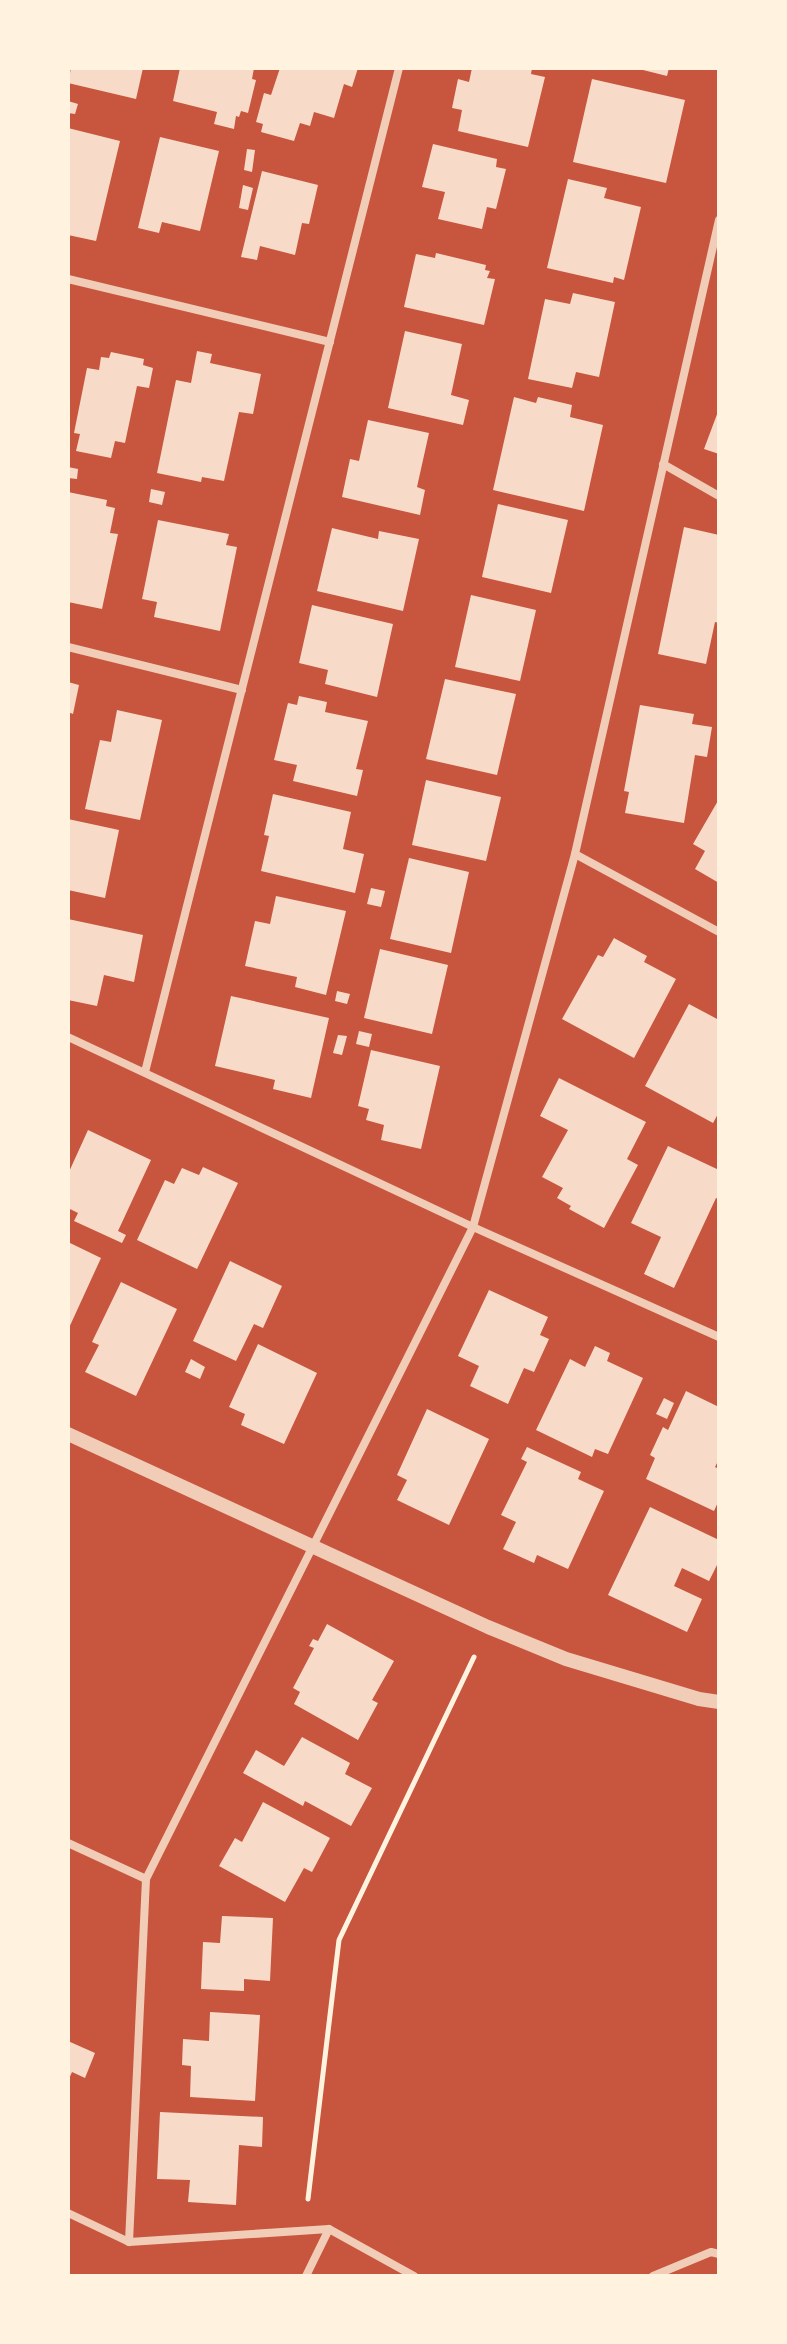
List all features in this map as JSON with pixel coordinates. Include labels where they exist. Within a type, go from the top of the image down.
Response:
[{"type":"street","points":[[145,1072],[399,68]]},
{"type":"street","points":[[129,2242],[146,1879],[473,1227],[575,854],[719,220]]},
{"type":"street","points":[[68,279],[330,342]]},
{"type":"street","points":[[663,464],[719,496]]},
{"type":"street","points":[[68,647],[242,690]]},
{"type":"street","points":[[575,854],[719,932]]},
{"type":"street","points":[[68,1037],[473,1227],[719,1337]]},
{"type":"street","points":[[68,1434],[488,1627],[566,1659],[699,1699],[719,1702]]},
{"type":"street","points":[[68,1843],[146,1879]]},
{"type":"street","points":[[68,2213],[129,2242],[329,2229],[414,2276]]},
{"type":"street","points":[[306,2276],[329,2229]]},
{"type":"street","points":[[653,2276],[711,2252],[719,2254]]},
{"type":"path","points":[[304,2230],[339,1940],[488,1627]]},
{"type":"building","points":[[71,68],[143,68],[136,99],[68,83]]},
{"type":"building","points":[[180,68],[254,68],[252,79],[256,80],[248,113],[241,111],[239,117],[236,116],[234,129],[214,124],[217,112],[173,101]]},
{"type":"building","points":[[280,68],[358,68],[352,87],[344,84],[334,118],[314,112],[310,126],[300,123],[294,141],[261,132],[263,124],[256,122],[264,93],[271,95]]},
{"type":"building","points":[[472,68],[532,68],[531,74],[545,77],[528,147],[458,131],[462,110],[452,108],[458,79],[469,82]]},
{"type":"building","points":[[635,68],[669,68],[667,76]]},
{"type":"building","points":[[592,79],[685,100],[666,183],[573,162]]},
{"type":"building","points":[[68,101],[78,104],[75,114],[68,113]]},
{"type":"building","points":[[68,128],[120,141],[96,241],[68,235]]},
{"type":"building","points":[[160,137],[219,151],[200,231],[162,222],[159,233],[138,228]]},
{"type":"building","points":[[433,144],[497,159],[496,167],[506,169],[496,209],[487,207],[482,229],[438,219],[445,192],[422,187]]},
{"type":"building","points":[[247,149],[255,150],[252,172],[244,170]]},
{"type":"building","points":[[262,171],[318,185],[309,224],[302,223],[295,255],[260,246],[257,260],[241,257]]},
{"type":"building","points":[[568,179],[607,188],[604,198],[641,207],[624,280],[614,277],[613,283],[547,268]]},
{"type":"building","points":[[243,185],[253,188],[248,210],[239,208]]},
{"type":"building","points":[[436,253],[486,265],[485,270],[490,271],[487,278],[495,279],[484,325],[404,307],[416,254],[435,258]]},
{"type":"building","points":[[573,293],[615,302],[599,377],[576,372],[572,388],[528,379],[545,299],[570,304]]},
{"type":"building","points":[[405,331],[462,344],[451,395],[469,400],[463,425],[388,408]]},
{"type":"building","points":[[197,351],[212,354],[210,363],[261,374],[253,414],[239,412],[224,481],[202,477],[201,482],[157,473],[176,380],[191,383]]},
{"type":"building","points":[[111,352],[144,359],[143,365],[153,368],[149,388],[137,386],[125,443],[115,441],[111,458],[76,451],[80,434],[74,433],[87,368],[99,370],[101,357],[109,358]]},
{"type":"building","points":[[514,397],[536,403],[538,397],[572,405],[570,417],[603,425],[584,511],[493,490]]},
{"type":"building","points":[[719,409],[719,454],[704,449]]},
{"type":"building","points":[[368,420],[429,433],[417,487],[425,490],[420,515],[342,497],[350,459],[359,461]]},
{"type":"building","points":[[68,467],[78,469],[77,479],[68,478]]},
{"type":"building","points":[[151,489],[165,492],[162,505],[149,502]]},
{"type":"building","points":[[68,492],[107,500],[106,506],[115,508],[110,533],[118,534],[102,609],[68,602]]},
{"type":"building","points":[[498,504],[568,520],[551,593],[482,577]]},
{"type":"building","points":[[158,520],[229,534],[226,545],[237,547],[220,631],[154,617],[157,602],[142,599]]},
{"type":"building","points":[[684,527],[719,535],[719,623],[715,622],[706,664],[658,654]]},
{"type":"building","points":[[332,528],[378,539],[379,531],[419,539],[403,611],[317,591]]},
{"type":"building","points":[[471,595],[536,610],[520,681],[455,667]]},
{"type":"building","points":[[312,605],[393,624],[377,697],[325,684],[328,670],[299,663]]},
{"type":"building","points":[[445,679],[516,694],[497,775],[426,759]]},
{"type":"building","points":[[68,682],[79,685],[73,714],[68,712]]},
{"type":"building","points":[[299,696],[327,702],[325,712],[368,721],[356,769],[363,770],[357,796],[293,781],[297,765],[274,760],[288,703],[297,705]]},
{"type":"building","points":[[640,705],[694,714],[692,724],[712,727],[707,757],[695,755],[684,823],[625,813],[629,792],[624,791]]},
{"type":"building","points":[[117,710],[162,720],[140,820],[85,809],[100,740],[111,742]]},
{"type":"building","points":[[426,780],[501,797],[486,861],[412,845]]},
{"type":"building","points":[[273,794],[351,812],[343,849],[364,854],[355,893],[261,871],[269,836],[264,835]]},
{"type":"building","points":[[719,799],[719,883],[695,869],[705,851],[693,844]]},
{"type":"building","points":[[68,819],[119,830],[105,898],[68,890]]},
{"type":"building","points":[[409,858],[469,872],[451,953],[390,939]]},
{"type":"building","points":[[371,888],[385,891],[381,907],[367,904]]},
{"type":"building","points":[[276,896],[346,911],[326,995],[295,987],[297,977],[245,966],[255,921],[270,924]]},
{"type":"building","points":[[68,919],[143,935],[134,982],[104,975],[97,1006],[68,1000]]},
{"type":"building","points":[[614,938],[647,956],[644,962],[676,979],[634,1058],[562,1019],[598,955],[603,957]]},
{"type":"building","points":[[380,949],[448,965],[432,1034],[364,1018]]},
{"type":"building","points":[[337,991],[350,994],[347,1004],[335,1001]]},
{"type":"building","points":[[231,996],[329,1018],[311,1098],[273,1089],[275,1080],[215,1066]]},
{"type":"building","points":[[689,1004],[719,1020],[719,1112],[713,1123],[645,1086]]},
{"type":"building","points":[[359,1031],[372,1034],[369,1047],[356,1044]]},
{"type":"building","points":[[338,1035],[347,1036],[342,1055],[333,1053]]},
{"type":"building","points":[[371,1050],[440,1066],[421,1149],[381,1140],[384,1125],[366,1120],[369,1109],[358,1106]]},
{"type":"building","points":[[559,1078],[646,1122],[627,1159],[638,1165],[604,1228],[569,1209],[571,1206],[557,1198],[563,1188],[542,1177],[568,1130],[540,1116]]},
{"type":"building","points":[[88,1130],[151,1160],[118,1231],[126,1235],[122,1243],[74,1221],[78,1213],[68,1208],[68,1174]]},
{"type":"building","points":[[668,1146],[719,1170],[719,1199],[716,1198],[674,1288],[644,1274],[661,1237],[631,1223]]},
{"type":"building","points":[[203,1167],[238,1183],[197,1269],[137,1240],[165,1180],[174,1184],[182,1168],[199,1175]]},
{"type":"building","points":[[68,1242],[101,1258],[68,1330]]},
{"type":"building","points":[[230,1261],[282,1286],[263,1328],[254,1324],[236,1361],[193,1341]]},
{"type":"building","points":[[121,1282],[177,1309],[136,1396],[85,1372],[99,1345],[92,1342]]},
{"type":"building","points":[[489,1290],[548,1317],[540,1335],[549,1339],[534,1372],[524,1368],[508,1404],[470,1386],[479,1366],[458,1356]]},
{"type":"building","points":[[258,1344],[317,1373],[284,1444],[241,1425],[245,1414],[229,1407]]},
{"type":"building","points":[[595,1346],[610,1353],[607,1361],[643,1378],[608,1454],[595,1449],[592,1457],[536,1430],[570,1359],[585,1367]]},
{"type":"building","points":[[191,1359],[205,1367],[200,1379],[185,1372]]},
{"type":"building","points":[[686,1391],[719,1407],[719,1459],[715,1467],[719,1469],[719,1500],[714,1511],[646,1479],[655,1458],[650,1455],[663,1427],[668,1430]]},
{"type":"building","points":[[664,1398],[674,1403],[667,1419],[656,1414]]},
{"type":"building","points":[[427,1409],[489,1439],[449,1525],[397,1500],[407,1480],[397,1475]]},
{"type":"building","points":[[527,1447],[581,1472],[578,1479],[604,1491],[568,1569],[537,1555],[534,1563],[503,1549],[516,1522],[501,1515],[527,1462],[521,1459]]},
{"type":"building","points":[[650,1507],[719,1540],[719,1561],[709,1581],[682,1568],[674,1586],[702,1599],[687,1632],[608,1595]]},
{"type":"building","points":[[327,1624],[394,1661],[372,1700],[378,1703],[358,1740],[294,1704],[300,1692],[293,1688],[314,1648],[309,1646],[313,1639],[318,1641]]},
{"type":"building","points":[[302,1737],[350,1763],[345,1774],[372,1788],[351,1826],[305,1801],[303,1806],[243,1773],[256,1750],[284,1766]]},
{"type":"building","points":[[263,1802],[330,1838],[312,1872],[304,1868],[285,1902],[219,1866],[235,1838],[242,1842]]},
{"type":"building","points":[[222,1916],[273,1918],[270,1981],[244,1979],[244,1991],[201,1989],[203,1942],[220,1943]]},
{"type":"building","points":[[210,2012],[260,2015],[255,2101],[190,2097],[191,2066],[182,2065],[183,2039],[209,2041]]},
{"type":"building","points":[[68,2041],[95,2053],[85,2078],[72,2072],[68,2081]]},
{"type":"building","points":[[160,2112],[263,2117],[262,2147],[239,2145],[236,2205],[188,2202],[190,2180],[157,2179]]}]
